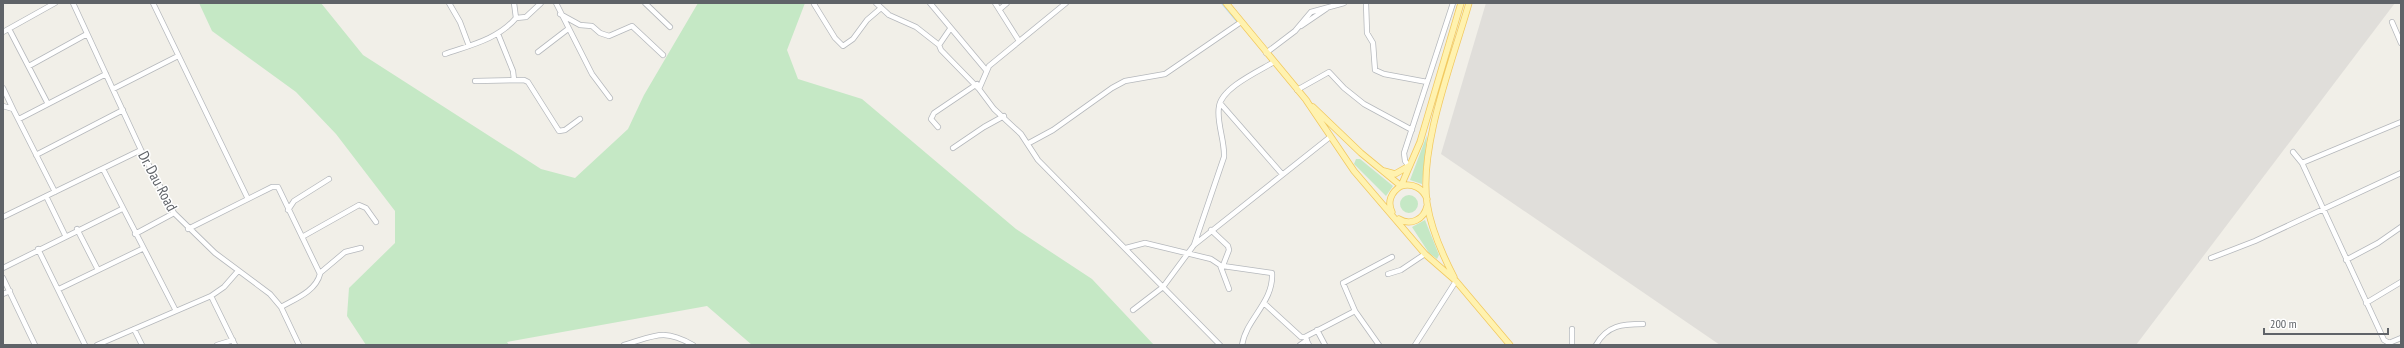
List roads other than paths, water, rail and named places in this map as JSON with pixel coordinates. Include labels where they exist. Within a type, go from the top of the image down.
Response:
[{"type":"main road","points":[[1226,3],[1306,100],[1380,170],[1402,186],[1416,186],[1422,190],[1427,202],[1433,229],[1456,281]]},
{"type":"main road","points":[[1461,3],[1415,156],[1402,186],[1391,196],[1390,202],[1395,216],[1408,222],[1415,222],[1425,214],[1430,145],[1435,119],[1469,3]]},
{"type":"main road","points":[[1306,100],[1354,171],[1395,216],[1425,254],[1456,281],[1510,345]]},
{"type":"main road","points":[[1380,170],[1395,174],[1409,166],[1415,156]]},
{"type":"street","points":[[3,32],[55,3]]},
{"type":"street","name":"Dr. Dau Road","points":[[73,3],[142,150],[174,213],[188,229],[238,271],[270,294],[282,307],[299,345]]},
{"type":"street","points":[[153,3],[248,199]]},
{"type":"street","points":[[449,3],[460,22],[469,46]]},
{"type":"street","points":[[514,3],[516,18]]},
{"type":"street","points":[[445,54],[498,34],[516,18],[526,17],[541,3]]},
{"type":"street","points":[[556,3],[560,14],[592,74],[610,98]]},
{"type":"street","points":[[645,3],[670,27]]},
{"type":"street","points":[[876,3],[889,15],[916,27],[939,45],[951,62],[975,85],[994,109],[1004,116],[1029,143],[1038,160],[1220,345]]},
{"type":"street","points":[[930,3],[950,29],[986,70]]},
{"type":"street","points":[[995,3],[1020,41]]},
{"type":"street","points":[[1000,9],[1007,3]]},
{"type":"street","points":[[938,127],[931,119],[934,113],[980,83],[985,77],[986,70],[1066,3]]},
{"type":"street","points":[[1266,52],[1299,27],[1311,12],[1344,3]]},
{"type":"street","points":[[1366,3],[1367,33],[1373,44],[1375,70],[1384,74],[1427,82]]},
{"type":"street","points":[[1409,166],[1404,157],[1453,3]]},
{"type":"street","points":[[814,4],[835,38],[844,46],[853,39],[867,20],[881,8]]},
{"type":"street","points":[[560,14],[580,25],[592,26],[600,34],[609,36],[632,26],[663,55]]},
{"type":"street","points":[[1029,143],[1053,130],[1124,81],[1165,74],[1241,22]]},
{"type":"street","points":[[2392,22],[2401,43]]},
{"type":"street","points":[[538,52],[568,29]]},
{"type":"street","points":[[939,45],[950,29]]},
{"type":"street","points":[[9,30],[48,104]]},
{"type":"street","points":[[29,66],[87,34]]},
{"type":"street","points":[[498,34],[513,72],[514,80]]},
{"type":"street","points":[[113,89],[178,56]]},
{"type":"street","points":[[1133,310],[1163,287],[1194,245],[1224,157],[1224,142],[1218,109],[1220,103],[1224,96],[1235,86],[1274,62]]},
{"type":"street","points":[[1297,90],[1310,81],[1329,72],[1344,88],[1364,104],[1412,130]]},
{"type":"street","points":[[19,119],[106,74]]},
{"type":"street","points":[[475,81],[524,80],[531,84],[559,131],[565,130],[580,120]]},
{"type":"street","points":[[979,90],[980,83]]},
{"type":"street","points":[[3,88],[55,192]]},
{"type":"street","points":[[1220,103],[1282,174]]},
{"type":"street","points":[[3,106],[13,109]]},
{"type":"street","points":[[36,155],[123,110]]},
{"type":"street","points":[[953,148],[984,127],[1004,116]]},
{"type":"street","points":[[2302,163],[2401,122]]},
{"type":"street","points":[[1194,245],[1330,137]]},
{"type":"street","points":[[3,217],[142,150]]},
{"type":"street","points":[[2293,152],[2302,163],[2384,340],[2389,343],[2401,338]]},
{"type":"street","points":[[103,169],[142,249],[176,311]]},
{"type":"street","points":[[2212,258],[2256,241],[2401,173]]},
{"type":"street","points":[[288,210],[294,201],[329,179]]},
{"type":"street","points":[[188,229],[276,186],[320,273],[319,280],[310,290],[282,307]]},
{"type":"street","points":[[46,196],[65,235]]},
{"type":"street","points":[[302,237],[359,205],[366,208],[376,222]]},
{"type":"street","points":[[3,268],[77,229],[122,209]]},
{"type":"street","points":[[135,234],[174,213]]},
{"type":"street","points":[[2346,260],[2378,244],[2401,227]]},
{"type":"street","points":[[77,229],[98,270]]},
{"type":"street","points":[[1211,230],[1228,246],[1229,250],[1222,267]]},
{"type":"street","points":[[1126,248],[1144,243],[1217,261],[1222,267],[1229,289]]},
{"type":"street","points":[[320,273],[345,252],[361,248]]},
{"type":"street","points":[[38,249],[59,288],[85,345]]},
{"type":"street","points":[[59,288],[142,249]]},
{"type":"street","points":[[1388,274],[1401,270],[1425,254]]},
{"type":"street","points":[[1379,345],[1355,311],[1343,284],[1392,257]]},
{"type":"street","points":[[1222,267],[1272,273],[1265,304],[1245,331],[1242,345]]},
{"type":"street","points":[[97,345],[211,296],[224,287],[238,271]]},
{"type":"street","points":[[3,278],[35,345]]},
{"type":"street","points":[[1415,345],[1456,281]]},
{"type":"street","points":[[2366,303],[2401,282]]},
{"type":"street","points":[[3,294],[10,291]]},
{"type":"street","points":[[211,296],[235,345]]},
{"type":"street","points":[[1265,304],[1301,337],[1306,338]]},
{"type":"street","points":[[1300,345],[1306,338],[1317,330],[1355,311]]},
{"type":"street","points":[[1596,345],[1604,332],[1612,328],[1625,324],[1644,324]]},
{"type":"street","points":[[134,329],[142,345]]},
{"type":"street","points":[[1572,329],[1572,345]]},
{"type":"street","points":[[1317,330],[1325,345]]},
{"type":"street","points":[[624,345],[666,334],[676,336],[693,345]]},
{"type":"street","points":[[1306,338],[1309,345]]},
{"type":"street","points":[[217,345],[233,340]]},
{"type":"waterway","points":[[1221,3],[1237,22]]}]
